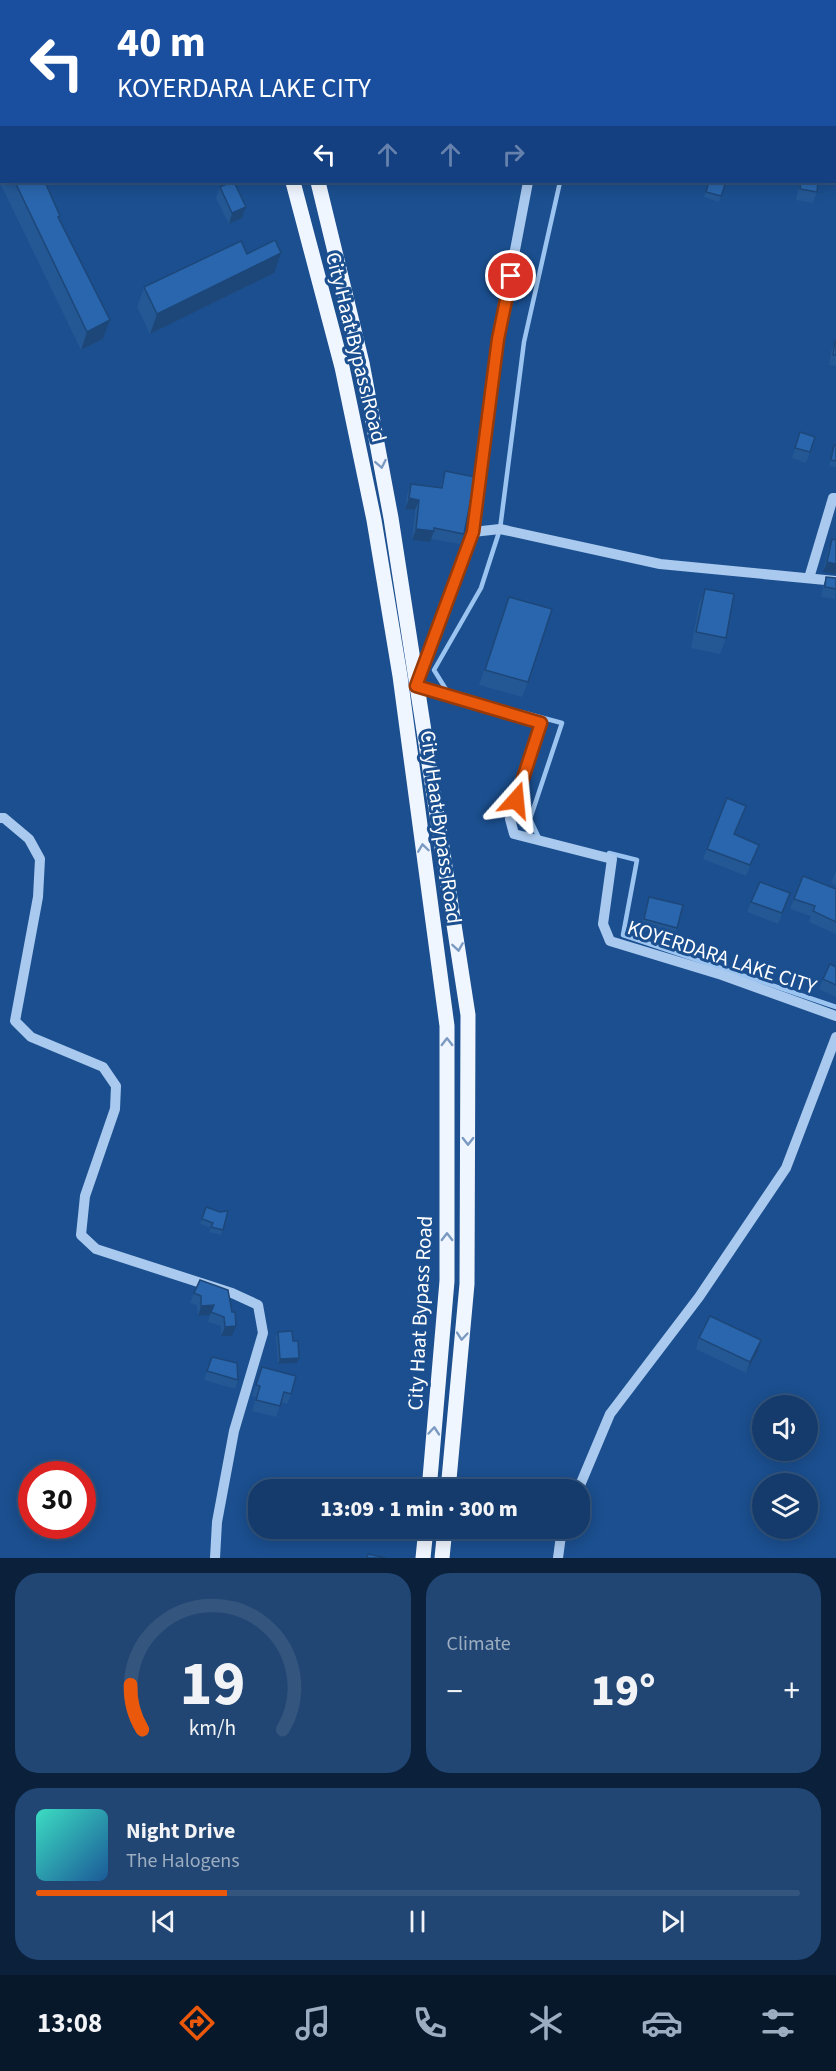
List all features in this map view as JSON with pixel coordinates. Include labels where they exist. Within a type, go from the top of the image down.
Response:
[{"type":"main road","name":"City Haat Bypass Road","points":[[293,183],[342,367],[374,520],[400,676],[447,1026],[447,1281],[430,1479]]},
{"type":"main road","name":"City Haat Bypass Road","points":[[318,183],[362,363],[391,518],[468,1015],[467,1284],[449,1479]]},
{"type":"main road","points":[[423,1558],[425,1539]]},
{"type":"main road","points":[[442,1558],[444,1539]]},
{"type":"street","points":[[416,686],[473,532],[498,339],[528,183]]},
{"type":"street","points":[[809,578],[833,498],[836,498]]},
{"type":"street","points":[[473,532],[500,529],[660,564],[836,581]]},
{"type":"street","name":"KOYERDARA LAKE CITY","points":[[416,686],[541,723],[510,819],[514,834],[612,859],[603,924],[610,941],[722,975],[836,1016]]},
{"type":"street","points":[[0,818],[4,818],[29,839],[40,860],[38,897],[15,1021],[31,1036],[103,1067],[116,1086],[115,1109],[85,1196],[81,1235],[96,1249],[232,1293],[258,1305],[263,1333],[234,1431],[217,1522],[215,1558]]},
{"type":"street","points":[[583,1479],[610,1413],[699,1297],[786,1168],[836,1037]]},
{"type":"street","points":[[558,1558],[561,1539]]},
{"type":"building","points":[[15,183],[45,183],[60,216],[58,217],[110,320],[87,332]]},
{"type":"building","points":[[234,183],[246,207],[232,213],[220,187]]},
{"type":"building","points":[[709,183],[725,185],[721,196],[706,192]]},
{"type":"building","points":[[801,183],[818,183],[817,192],[800,189]]},
{"type":"building","points":[[275,240],[281,253],[157,314],[144,287],[241,241],[247,254]]},
{"type":"building","points":[[835,341],[836,355],[833,355]]},
{"type":"building","points":[[800,432],[815,437],[810,452],[795,448]]},
{"type":"building","points":[[834,445],[836,445],[836,461],[831,460]]},
{"type":"building","points":[[445,471],[475,477],[464,534],[434,528],[434,531],[416,529],[419,500],[409,498],[411,484],[442,488]]},
{"type":"building","points":[[832,539],[836,540],[836,564],[827,562]]},
{"type":"building","points":[[826,577],[836,578],[836,589],[825,587]]},
{"type":"building","points":[[705,589],[734,594],[726,638],[696,632]]},
{"type":"building","points":[[509,597],[552,609],[528,682],[485,670]]},
{"type":"building","points":[[727,798],[746,806],[734,834],[759,845],[750,865],[707,849]]},
{"type":"building","points":[[803,876],[836,889],[836,922],[813,911],[815,906],[794,899]]},
{"type":"building","points":[[760,882],[790,893],[782,913],[751,902]]},
{"type":"building","points":[[649,897],[683,905],[677,928],[644,919]]},
{"type":"building","points":[[830,964],[836,967],[836,985],[823,979]]},
{"type":"building","points":[[206,1207],[220,1212],[228,1211],[223,1230],[211,1227],[213,1223],[202,1219]]},
{"type":"building","points":[[200,1280],[228,1290],[232,1312],[235,1312],[236,1326],[225,1327],[224,1317],[211,1312],[214,1305],[201,1306],[201,1296],[194,1293]]},
{"type":"building","points":[[710,1316],[761,1340],[750,1362],[699,1338]]},
{"type":"building","points":[[292,1331],[293,1341],[298,1341],[299,1358],[280,1359],[278,1332]]},
{"type":"building","points":[[212,1357],[237,1363],[238,1380],[207,1371]]},
{"type":"building","points":[[262,1367],[296,1376],[291,1394],[284,1392],[280,1406],[256,1400],[260,1386],[256,1385]]},
{"type":"building","points":[[368,1554],[386,1558],[367,1558]]},
{"type":"waterway","points":[[447,691],[434,670],[481,588],[500,529],[524,342],[560,183]]},
{"type":"waterway","points":[[521,712],[562,723],[530,819],[539,838]]},
{"type":"waterway","points":[[609,853],[637,860],[623,935],[836,1007]]},
{"type":"route","points":[[511,276],[498,339],[473,532],[416,686],[541,723],[516,800]]}]
